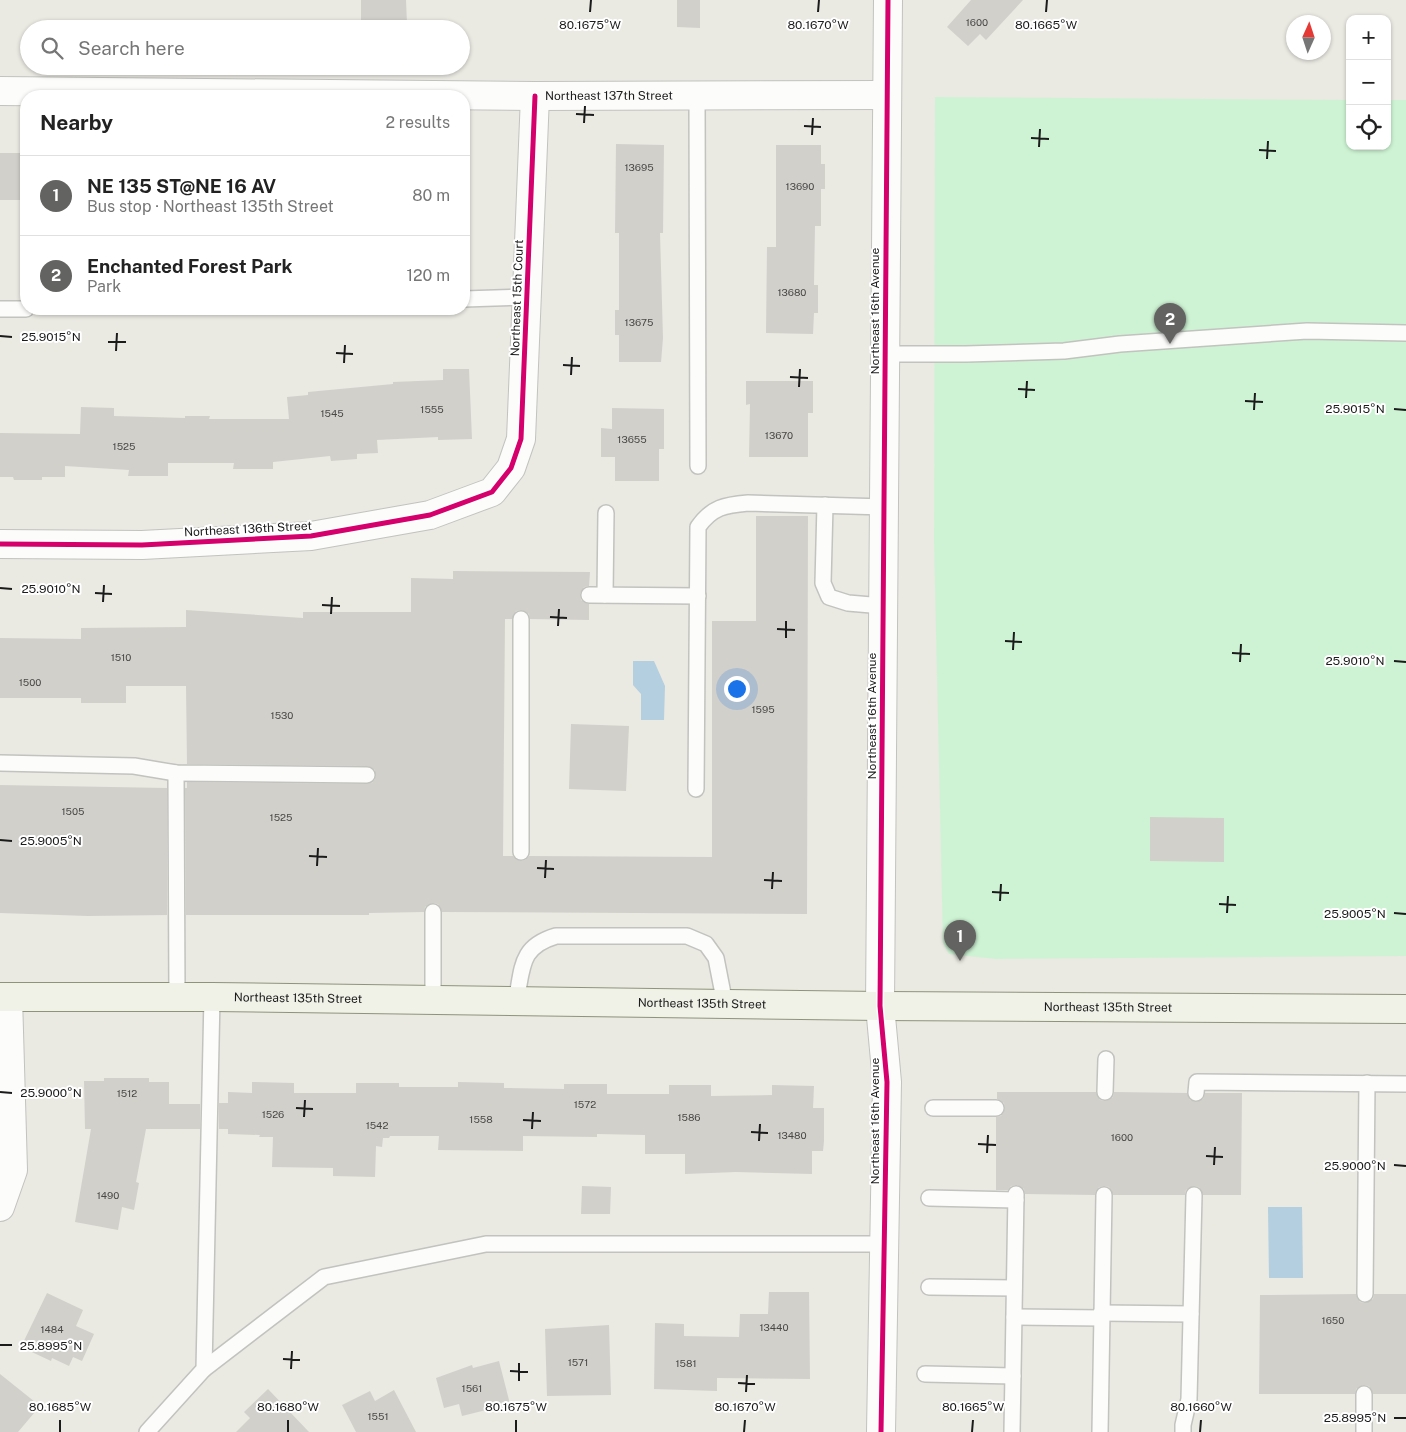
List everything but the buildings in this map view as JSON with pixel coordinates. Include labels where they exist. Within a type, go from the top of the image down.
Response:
[{"type":"main road","name":"Northeast 135th Street","points":[[4,997],[212,997],[880,1006],[1406,1009]]},
{"type":"street","name":"Northeast 16th Avenue","points":[[881,1432],[887,1082],[880,1006],[888,0]]},
{"type":"street","name":"Northeast 137th Street","points":[[0,91],[20,91]]},
{"type":"street","name":"Northeast 137th Street","points":[[470,95],[886,95]]},
{"type":"street","name":"Northeast 15th Court","points":[[492,492],[511,468],[521,439],[535,96]]},
{"type":"street","name":"Northeast 136th Street","points":[[0,544],[142,545],[312,536],[430,515],[492,492]]},
{"type":"street","points":[[0,1207],[13,1170],[4,997]]},
{"type":"lane","points":[[697,96],[698,466]]},
{"type":"lane","points":[[470,299],[527,298]]},
{"type":"lane","points":[[0,309],[20,308]]},
{"type":"lane","points":[[885,354],[1064,351],[1120,344],[1307,331],[1406,333]]},
{"type":"lane","points":[[696,789],[698,527],[706,516],[719,508],[733,504],[884,507]]},
{"type":"lane","points":[[825,505],[823,583],[829,597],[848,603],[883,606]]},
{"type":"lane","points":[[605,595],[606,513]]},
{"type":"lane","points":[[589,595],[698,596]]},
{"type":"lane","points":[[521,619],[521,852]]},
{"type":"lane","points":[[0,763],[134,766],[176,773],[367,775]]},
{"type":"lane","points":[[176,773],[177,997]]},
{"type":"lane","points":[[433,912],[433,1000]]},
{"type":"lane","points":[[516,1002],[526,957],[530,949],[544,939],[556,936],[687,936],[706,944],[716,958],[725,1004]]},
{"type":"lane","points":[[204,1370],[212,997]]},
{"type":"lane","points":[[1105,1092],[1106,1059]]},
{"type":"lane","points":[[1196,1093],[1197,1082],[1406,1084]]},
{"type":"lane","points":[[1365,1294],[1367,1083]]},
{"type":"lane","points":[[933,1108],[996,1108]]},
{"type":"lane","points":[[1100,1432],[1104,1195]]},
{"type":"lane","points":[[1183,1432],[1190,1399],[1194,1195]]},
{"type":"lane","points":[[929,1198],[1016,1197],[1012,1432]]},
{"type":"lane","points":[[147,1432],[204,1370],[324,1277],[486,1244],[884,1244]]},
{"type":"lane","points":[[928,1287],[1014,1288]]},
{"type":"lane","points":[[1014,1317],[1191,1314]]},
{"type":"lane","points":[[925,1374],[1013,1376]]},
{"type":"lane","points":[[1364,1394],[1364,1432]]},
{"type":"green space","points":[[935,97],[1346,100],[1346,150],[1391,150],[1391,100],[1406,100],[1406,956],[996,959],[949,954],[943,943],[934,542]]},
{"type":"water","points":[[633,661],[654,661],[665,686],[664,720],[641,720],[641,694],[633,685]]},
{"type":"water","points":[[1268,1207],[1302,1207],[1303,1278],[1269,1278]]},
{"type":"cycle path","points":[[881,1432],[887,1082],[880,1006],[888,0]]},
{"type":"cycle path","points":[[0,544],[142,545],[311,536],[430,515],[492,492],[511,468],[521,439],[535,96]]},
{"type":"place","name":"Enchanted Forest Park","points":[[1170,344]]},
{"type":"place","name":"NE 135 ST@NE 16 AV","points":[[960,961]]}]
